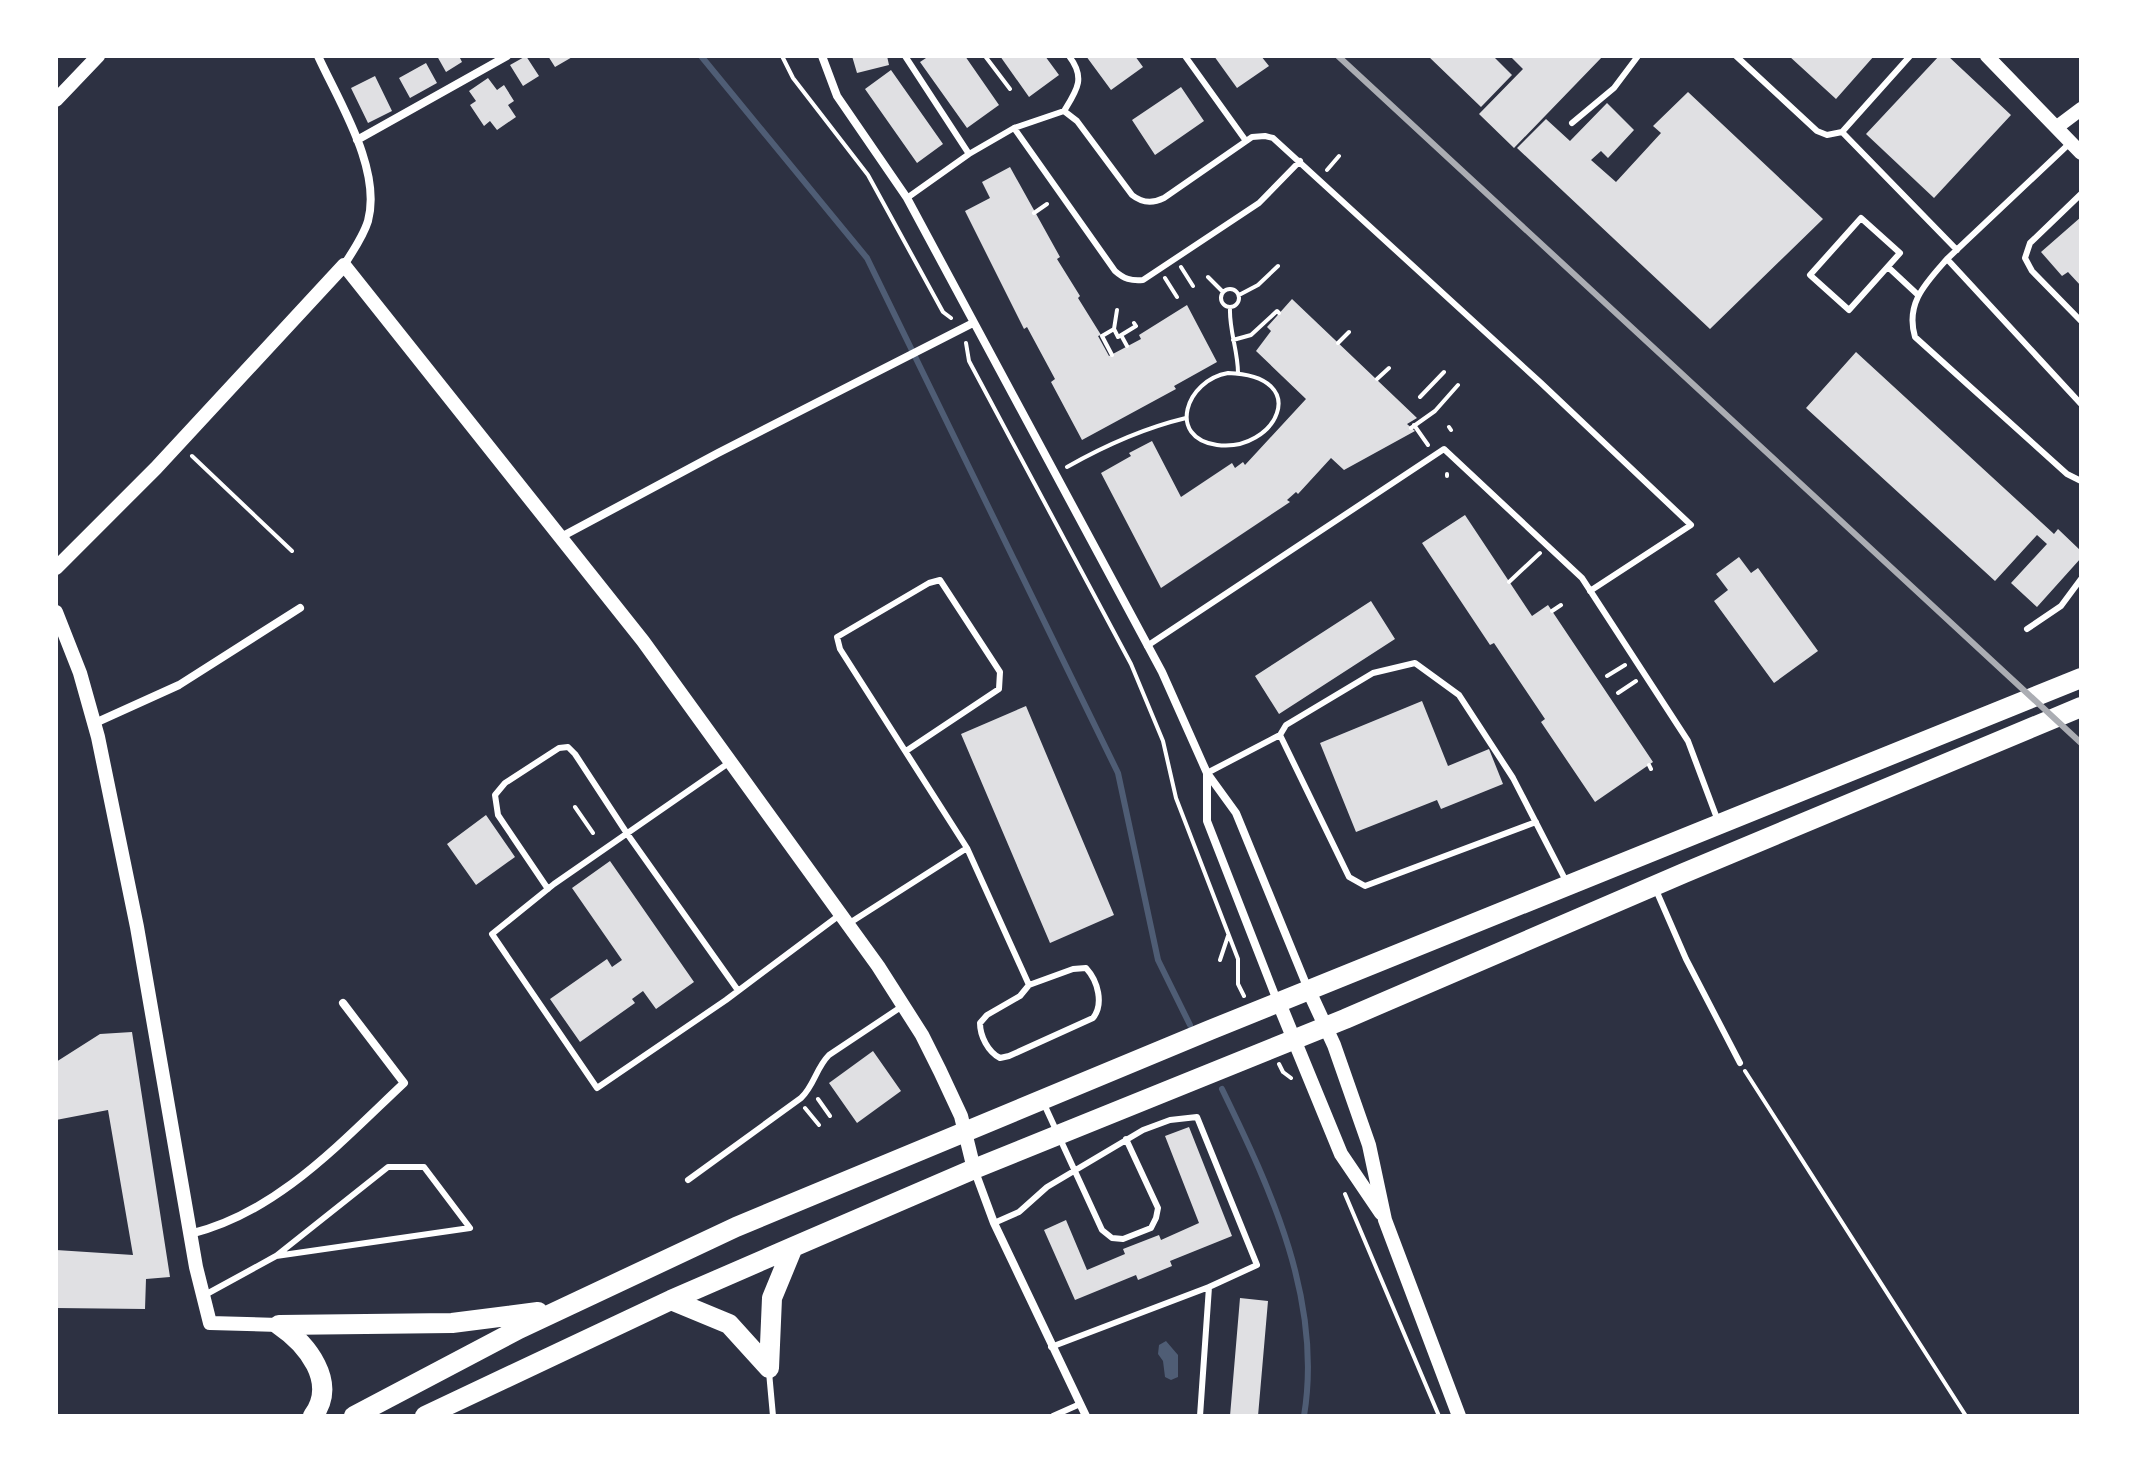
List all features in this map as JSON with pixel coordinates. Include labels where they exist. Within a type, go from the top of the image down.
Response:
[{"type":"main road","points":[[354,1416],[519,1329],[736,1227],[2081,678]]},
{"type":"main road","points":[[425,1416],[671,1300],[974,1169],[1294,1040],[2081,707]]},
{"type":"main road","points":[[769,1368],[772,1298],[793,1247]]},
{"type":"main road","points":[[671,1300],[729,1324],[769,1368]]},
{"type":"main road","points":[[279,1325],[452,1323],[521,1315],[578,1302]]},
{"type":"main road","points":[[279,1325],[298,1338],[319,1371],[321,1391],[318,1409],[313,1416]]},
{"type":"street","points":[[56,100],[98,56]]},
{"type":"street","points":[[56,568],[156,468],[344,265],[359,242],[371,201],[369,178],[357,140],[318,56]]},
{"type":"street","points":[[357,140],[507,56]]},
{"type":"street","points":[[822,56],[847,115],[907,198],[1162,672],[1207,773],[1236,813],[1325,1027],[1369,1145],[1385,1220],[1459,1416]]},
{"type":"street","points":[[1987,56],[2076,148]]},
{"type":"street","points":[[2057,127],[2081,109]]},
{"type":"street","points":[[344,265],[643,641],[904,1005],[940,1071],[965,1132],[974,1169],[994,1223],[1086,1416]]},
{"type":"street","points":[[561,537],[973,323]]},
{"type":"street","points":[[95,723],[179,685],[300,608]]},
{"type":"street","points":[[56,612],[68,636],[95,723],[140,943],[190,1234],[210,1323],[279,1325]]},
{"type":"street","points":[[1207,773],[1207,821],[1279,1003],[1341,1154],[1385,1220]]},
{"type":"street","points":[[190,1234],[233,1221],[278,1194],[404,1083],[343,1003]]},
{"type":"lane","points":[[905,56],[969,154]]},
{"type":"lane","points":[[907,198],[969,154],[1014,128],[1064,111],[1078,86],[1079,78],[1078,67],[1069,56]]},
{"type":"lane","points":[[1185,56],[1246,141]]},
{"type":"lane","points":[[1572,123],[1614,88],[1638,56]]},
{"type":"lane","points":[[1736,56],[1817,131],[1827,135],[1842,132],[1910,56]]},
{"type":"lane","points":[[1064,111],[1077,121],[1132,195],[1143,201],[1164,198],[1246,141],[1259,136],[1273,138],[1300,161],[1691,525],[1590,591]]},
{"type":"lane","points":[[1014,128],[1115,271],[1135,281],[1143,280],[1259,203],[1300,161]]},
{"type":"lane","points":[[1842,132],[1957,250]]},
{"type":"lane","points":[[2076,148],[1947,259],[1917,294],[1911,323],[1915,337],[2067,474],[2081,481]]},
{"type":"lane","points":[[2081,194],[2030,243],[2025,258],[2032,271],[2081,321]]},
{"type":"lane","points":[[1861,218],[1900,253],[1888,267],[1849,310],[1810,275],[1861,218]]},
{"type":"lane","points":[[1947,259],[2081,404]]},
{"type":"lane","points":[[1888,267],[1917,294]]},
{"type":"lane","points":[[1147,646],[1444,449],[1582,578],[1688,741],[1720,824]]},
{"type":"lane","points":[[2027,629],[2061,606],[2081,579]]},
{"type":"lane","points":[[906,751],[999,689],[1000,672],[940,580],[929,583],[837,637],[840,649],[967,848],[1029,985]]},
{"type":"lane","points":[[1207,773],[1280,735],[1286,725],[1373,673],[1415,663],[1459,695],[1513,778],[1568,886]]},
{"type":"lane","points":[[1280,735],[1349,877],[1365,886],[1536,822]]},
{"type":"lane","points":[[548,889],[498,815],[495,795],[516,776],[559,748],[568,747],[737,989]]},
{"type":"lane","points":[[730,762],[548,889],[492,934],[597,1088],[726,1000],[737,989],[845,919],[967,848]]},
{"type":"lane","points":[[1654,887],[1686,959],[1740,1063]]},
{"type":"lane","points":[[1086,968],[1101,1002],[1099,1010],[1093,1018],[1000,1058],[992,1054],[980,1023],[987,1015],[1020,996],[1029,985],[1073,969],[1086,968]]},
{"type":"lane","points":[[688,1180],[799,1100],[808,1092],[821,1064],[829,1055],[904,1005]]},
{"type":"lane","points":[[1042,1101],[1102,1230],[1112,1238],[1123,1239],[1151,1228],[1158,1208],[1126,1139]]},
{"type":"lane","points":[[994,1223],[1019,1212],[1047,1187],[1126,1139],[1170,1120],[1197,1117],[1257,1265],[1209,1287],[1051,1347]]},
{"type":"lane","points":[[203,1296],[276,1256],[388,1167],[424,1167],[470,1228],[276,1256]]},
{"type":"lane","points":[[1200,1416],[1209,1287]]},
{"type":"lane","points":[[769,1368],[773,1416]]},
{"type":"lane","points":[[1053,1416],[1080,1404]]},
{"type":"path","points":[[782,56],[793,78],[868,175],[943,312],[950,316]]},
{"type":"path","points":[[985,56],[1010,89]]},
{"type":"path","points":[[1327,170],[1339,156]]},
{"type":"path","points":[[1034,213],[1047,204]]},
{"type":"path","points":[[1239,295],[1258,285],[1278,266]]},
{"type":"path","points":[[1182,268],[1193,286]]},
{"type":"path","points":[[1208,277],[1223,292]]},
{"type":"path","points":[[1166,279],[1177,297]]},
{"type":"path","points":[[1223,292],[1232,289],[1239,295]]},
{"type":"path","points":[[1223,292],[1222,302],[1230,308]]},
{"type":"path","points":[[1230,308],[1238,304],[1239,295]]},
{"type":"path","points":[[1230,308],[1229,325],[1238,373]]},
{"type":"path","points":[[1117,310],[1114,329],[1118,337],[1136,326],[1134,323]]},
{"type":"path","points":[[1233,340],[1251,335],[1277,311],[1279,313]]},
{"type":"path","points":[[1112,355],[1102,336],[1114,329]]},
{"type":"path","points":[[1338,343],[1349,332]]},
{"type":"path","points":[[1121,335],[1127,346]]},
{"type":"path","points":[[968,353],[969,361],[1131,664],[1163,741],[1176,798],[1238,959],[1238,984]]},
{"type":"path","points":[[1377,379],[1389,368]]},
{"type":"path","points":[[1420,397],[1444,372]]},
{"type":"path","points":[[1249,373],[1277,394],[1278,414],[1270,426],[1252,439],[1238,444],[1215,445],[1193,433],[1186,418],[1190,399],[1202,383],[1219,374],[1249,373]]},
{"type":"path","points":[[1428,445],[1413,426],[1435,411],[1458,385]]},
{"type":"path","points":[[1066,467],[1151,427],[1186,418]]},
{"type":"path","points":[[192,456],[292,551]]},
{"type":"path","points":[[1509,582],[1540,554]]},
{"type":"path","points":[[1552,611],[1561,605]]},
{"type":"path","points":[[1607,676],[1625,665]]},
{"type":"path","points":[[1618,693],[1635,682]]},
{"type":"path","points":[[575,807],[593,833]]},
{"type":"path","points":[[1220,960],[1229,933]]},
{"type":"path","points":[[1740,1063],[1966,1416]]},
{"type":"path","points":[[1283,1072],[1294,1079]]},
{"type":"path","points":[[808,1092],[818,1099],[830,1116]]},
{"type":"path","points":[[799,1100],[819,1125]]},
{"type":"path","points":[[1343,1189],[1439,1416]]},
{"type":"water","points":[[1166,1341],[1178,1355],[1178,1377],[1171,1380],[1165,1377],[1163,1361],[1158,1354],[1159,1345]]},
{"type":"building","points":[[437,56],[459,56],[462,62],[446,72]]},
{"type":"building","points":[[526,56],[539,76],[523,86],[510,65]]},
{"type":"building","points":[[548,56],[574,56],[555,67]]},
{"type":"building","points":[[852,56],[887,56],[889,65],[857,73]]},
{"type":"building","points":[[929,56],[965,56],[999,105],[967,128],[920,62]]},
{"type":"building","points":[[1000,56],[1045,56],[1059,75],[1029,97]]},
{"type":"building","points":[[1086,56],[1135,56],[1143,67],[1111,90]]},
{"type":"building","points":[[1214,56],[1261,56],[1269,66],[1237,88]]},
{"type":"building","points":[[1428,56],[1493,56],[1512,75],[1481,107]]},
{"type":"building","points":[[1510,56],[1603,56],[1514,148],[1479,114],[1523,69]]},
{"type":"building","points":[[1789,56],[1874,56],[1836,99]]},
{"type":"building","points":[[1939,56],[1948,56],[2011,115],[1934,198],[1866,134]]},
{"type":"building","points":[[426,63],[437,83],[410,98],[399,78]]},
{"type":"building","points":[[891,70],[943,144],[917,163],[865,89]]},
{"type":"building","points":[[375,76],[392,111],[368,123],[351,88]]},
{"type":"building","points":[[488,78],[497,90],[504,85],[514,101],[508,105],[516,117],[497,130],[490,121],[484,126],[470,105],[476,101],[469,91]]},
{"type":"building","points":[[1181,87],[1204,121],[1155,155],[1132,120]]},
{"type":"building","points":[[1688,92],[1823,219],[1710,329],[1517,148],[1546,119],[1570,141],[1607,103],[1634,130],[1608,158],[1601,151],[1591,160],[1616,182],[1661,133],[1653,126]]},
{"type":"building","points":[[1010,167],[1060,257],[1057,259],[1080,296],[1078,298],[1101,335],[1098,336],[1109,356],[1141,339],[1139,335],[1187,305],[1217,362],[1174,386],[1176,389],[1082,440],[1051,382],[1055,379],[1027,327],[1024,329],[965,211],[990,198],[982,182]]},
{"type":"building","points":[[2081,217],[2081,286],[2068,272],[2062,276],[2041,252]]},
{"type":"building","points":[[1292,299],[1417,418],[1407,424],[1415,431],[1344,470],[1331,458],[1298,494],[1296,492],[1287,500],[1290,502],[1161,588],[1101,473],[1152,441],[1181,497],[1232,463],[1235,468],[1243,462],[1245,465],[1306,399],[1256,351],[1271,331],[1267,327]]},
{"type":"building","points":[[1856,352],[2054,534],[2058,529],[2081,551],[2081,558],[2037,607],[2011,583],[2047,544],[2037,535],[1995,581],[1806,408]]},
{"type":"building","points":[[1465,515],[1532,616],[1548,605],[1653,762],[1595,802],[1541,722],[1545,719],[1494,643],[1490,645],[1422,543]]},
{"type":"building","points":[[1739,557],[1751,573],[1758,568],[1818,651],[1774,683],[1714,601],[1728,590],[1716,574]]},
{"type":"building","points":[[1371,601],[1395,639],[1279,714],[1255,676]]},
{"type":"building","points":[[1422,701],[1448,766],[1489,749],[1503,784],[1441,809],[1437,800],[1356,832],[1320,743]]},
{"type":"building","points":[[1026,706],[1114,915],[1050,943],[961,734]]},
{"type":"building","points":[[486,815],[515,857],[476,885],[447,844]]},
{"type":"building","points":[[610,861],[694,982],[656,1009],[643,991],[632,999],[635,1003],[580,1042],[550,999],[607,959],[612,967],[622,960],[572,888]]},
{"type":"building","points":[[132,1032],[170,1277],[146,1279],[145,1309],[56,1308],[56,1250],[133,1255],[108,1110],[56,1120],[56,1062],[100,1034]]},
{"type":"building","points":[[873,1051],[901,1091],[857,1123],[829,1083]]},
{"type":"building","points":[[1189,1127],[1232,1236],[1170,1261],[1172,1266],[1138,1280],[1136,1275],[1075,1300],[1044,1230],[1066,1220],[1087,1270],[1125,1254],[1123,1249],[1159,1235],[1161,1240],[1199,1223],[1165,1136]]},
{"type":"building","points":[[1240,1298],[1268,1301],[1258,1416],[1230,1416]]},
{"type":"waterway","points":[[701,56],[867,258],[1118,773],[1158,960],[1190,1025]]},
{"type":"waterway","points":[[1222,1089],[1274,1207],[1299,1289],[1306,1331],[1308,1373],[1304,1416]]},
{"type":"railway","points":[[1338,56],[2081,743]]}]
